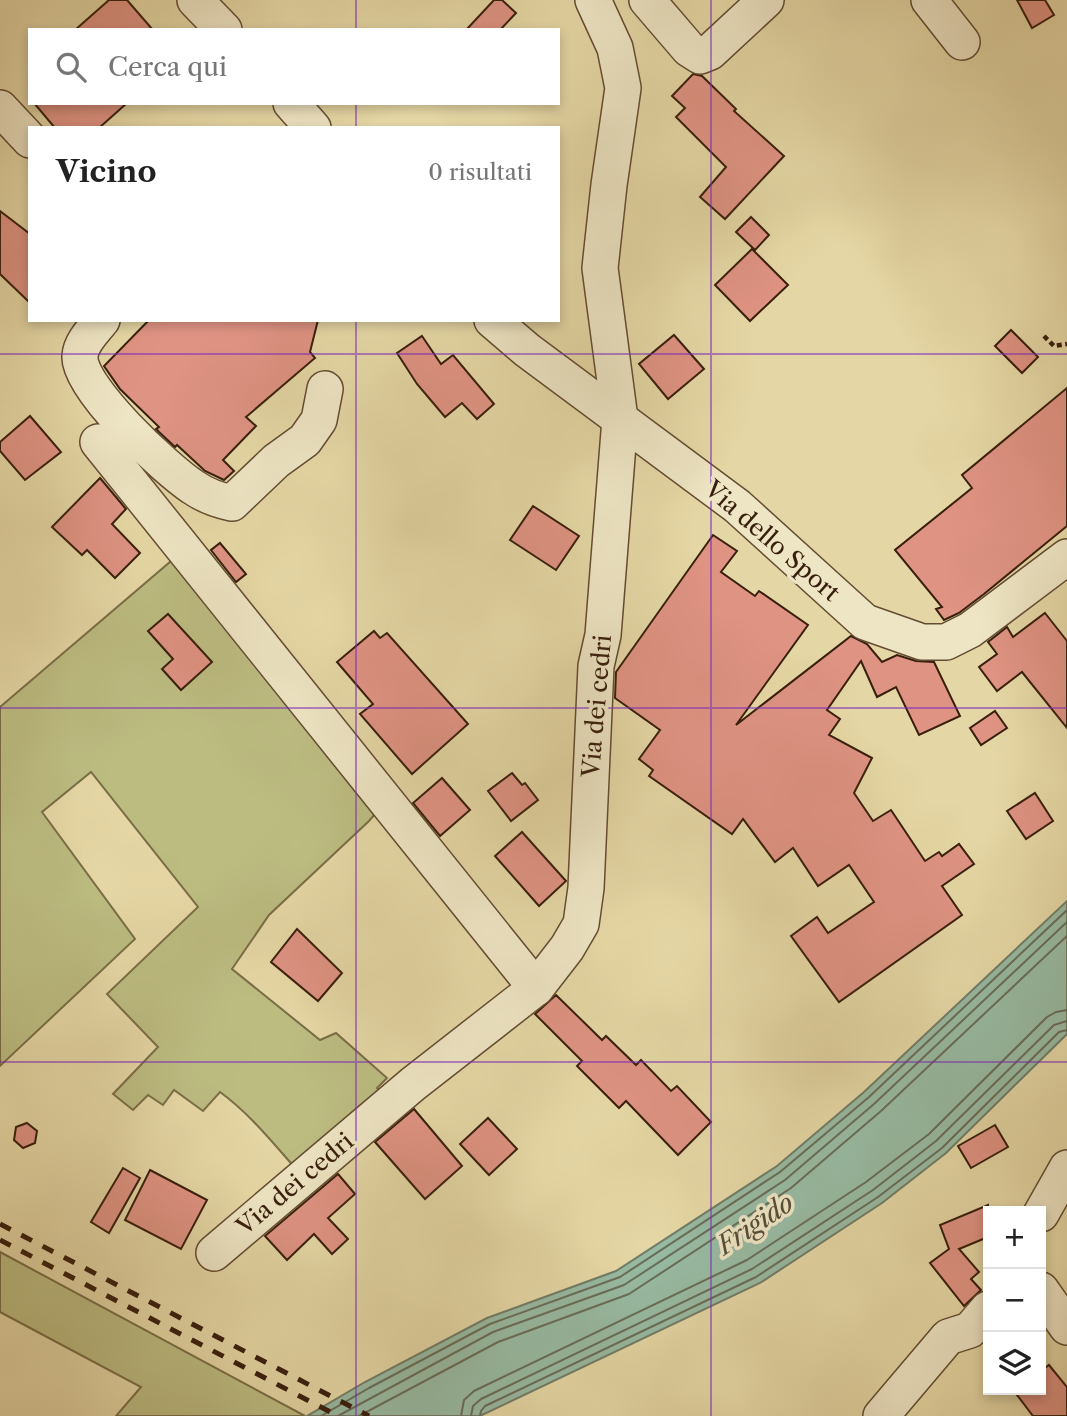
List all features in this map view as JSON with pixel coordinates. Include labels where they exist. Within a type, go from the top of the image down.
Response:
[{"type":"street","points":[[195,0],[222,28]]},
{"type":"street","name":"Via dei cedri","points":[[214,1253],[413,1084],[536,988],[567,948],[581,924],[586,888],[596,666],[603,635],[620,419],[600,268],[623,88],[615,48],[593,0]]},
{"type":"street","points":[[647,0],[689,49],[699,56],[710,52],[766,0]]},
{"type":"street","points":[[929,0],[962,41]]},
{"type":"street","points":[[293,105],[311,126]]},
{"type":"street","points":[[0,107],[28,138]]},
{"type":"street","points":[[100,322],[86,339],[79,357],[88,383],[153,457],[191,486],[215,500],[232,503],[276,461],[305,440],[319,420],[325,389]]},
{"type":"street","name":"Via dello Sport","points":[[494,322],[527,350],[737,506],[865,622],[922,642],[946,642],[970,630],[1067,557]]},
{"type":"street","points":[[98,442],[536,988]]},
{"type":"street","points":[[1046,1206],[1067,1168]]},
{"type":"street","points":[[1046,1297],[1067,1327]]},
{"type":"street","points":[[881,1416],[948,1337],[970,1330],[983,1314]]},
{"type":"path","points":[[1044,336],[1054,346],[1067,344]]},
{"type":"green space","points":[[177,556],[381,807],[269,915],[232,969],[320,1040],[336,1033],[387,1078],[377,1088],[385,1097],[297,1170],[251,1119],[220,1092],[203,1111],[174,1090],[163,1105],[148,1095],[133,1110],[113,1094],[158,1047],[107,994],[198,907],[91,772],[42,812],[135,939],[0,1066],[0,707]]},
{"type":"green space","points":[[0,1252],[305,1416],[116,1416],[141,1387],[0,1312]]},
{"type":"water","name":"Frigido","points":[[1067,901],[1067,1034],[946,1153],[882,1203],[760,1283],[480,1416],[307,1416],[365,1382],[487,1318],[616,1271],[777,1166],[864,1092]]},
{"type":"building","points":[[109,0],[127,0],[151,28],[77,28]]},
{"type":"building","points":[[494,0],[502,0],[516,13],[502,28],[468,28]]},
{"type":"building","points":[[1017,0],[1045,0],[1054,15],[1032,28]]},
{"type":"building","points":[[693,74],[702,76],[736,109],[734,111],[784,156],[725,219],[700,197],[726,167],[676,117],[685,108],[672,96]]},
{"type":"building","points":[[36,105],[125,105],[101,126],[53,126]]},
{"type":"building","points":[[0,211],[28,232],[28,301],[0,274]]},
{"type":"building","points":[[751,217],[769,235],[755,250],[736,232]]},
{"type":"building","points":[[752,249],[788,285],[750,321],[715,285]]},
{"type":"building","points":[[147,322],[318,322],[310,352],[315,358],[246,417],[256,426],[223,460],[234,471],[224,480],[205,471],[159,432],[156,429],[159,427],[120,389],[104,366]]},
{"type":"building","points":[[1011,330],[1038,357],[1022,373],[995,346]]},
{"type":"building","points":[[674,335],[704,369],[668,399],[639,364]]},
{"type":"building","points":[[422,336],[441,364],[453,355],[494,404],[477,419],[462,403],[445,417],[417,384],[397,353]]},
{"type":"building","points":[[1067,388],[1067,526],[984,594],[959,613],[944,620],[936,609],[942,607],[895,550],[972,488],[962,475]]},
{"type":"building","points":[[30,416],[61,452],[25,480],[0,451],[0,442]]},
{"type":"building","points":[[100,478],[126,509],[112,524],[140,553],[115,578],[87,550],[82,555],[52,527]]},
{"type":"building","points":[[533,506],[579,536],[556,570],[510,540]]},
{"type":"building","points":[[713,535],[737,551],[721,572],[755,596],[759,591],[808,625],[736,725],[851,636],[867,644],[882,662],[897,655],[916,661],[934,662],[960,716],[919,735],[896,687],[877,697],[861,661],[827,710],[840,719],[829,735],[872,758],[854,793],[873,821],[891,810],[925,861],[939,852],[942,856],[959,844],[974,864],[942,886],[962,915],[839,1002],[791,936],[817,917],[828,933],[874,902],[849,865],[818,886],[793,848],[775,862],[743,819],[732,834],[649,776],[653,770],[639,759],[660,730],[615,698],[616,672]]},
{"type":"building","points":[[220,543],[246,574],[236,582],[211,550]]},
{"type":"building","points":[[1045,613],[1067,641],[1067,728],[1022,672],[997,691],[979,667],[997,654],[988,642],[1007,627],[1013,637]]},
{"type":"building","points":[[168,614],[212,662],[181,690],[162,669],[173,659],[148,631]]},
{"type":"building","points":[[374,631],[380,638],[387,633],[468,724],[412,774],[360,714],[373,704],[337,662]]},
{"type":"building","points":[[995,711],[1007,728],[981,745],[970,728]]},
{"type":"building","points":[[512,773],[522,785],[525,783],[538,800],[511,821],[488,791]]},
{"type":"building","points":[[442,778],[470,810],[440,836],[413,803]]},
{"type":"building","points":[[1035,793],[1053,821],[1026,839],[1007,811]]},
{"type":"building","points":[[522,832],[566,881],[539,906],[495,856]]},
{"type":"building","points":[[297,929],[342,973],[318,1001],[271,962]]},
{"type":"building","points":[[556,995],[602,1040],[606,1036],[636,1065],[641,1060],[671,1091],[677,1086],[711,1122],[678,1155],[626,1101],[619,1108],[577,1066],[582,1061],[535,1014]]},
{"type":"building","points":[[414,1109],[462,1166],[425,1199],[375,1142]]},
{"type":"building","points":[[488,1118],[517,1149],[489,1175],[460,1144]]},
{"type":"building","points":[[27,1123],[37,1131],[35,1143],[23,1148],[14,1140],[16,1127]]},
{"type":"building","points":[[995,1125],[1008,1147],[971,1168],[958,1146]]},
{"type":"building","points":[[123,1168],[140,1178],[109,1233],[91,1222]]},
{"type":"building","points":[[150,1170],[207,1200],[181,1249],[125,1220]]},
{"type":"building","points":[[338,1174],[355,1194],[328,1218],[348,1239],[332,1254],[314,1234],[287,1260],[265,1236]]},
{"type":"building","points":[[983,1207],[983,1239],[959,1249],[979,1272],[971,1279],[981,1290],[964,1306],[930,1263],[949,1249],[940,1225]]},
{"type":"building","points":[[1049,1365],[1067,1387],[1067,1416],[1033,1416],[1017,1395],[1046,1395],[1046,1367]]},
{"type":"railway","points":[[0,1224],[369,1416]]},
{"type":"railway","points":[[0,1240],[338,1416]]}]
